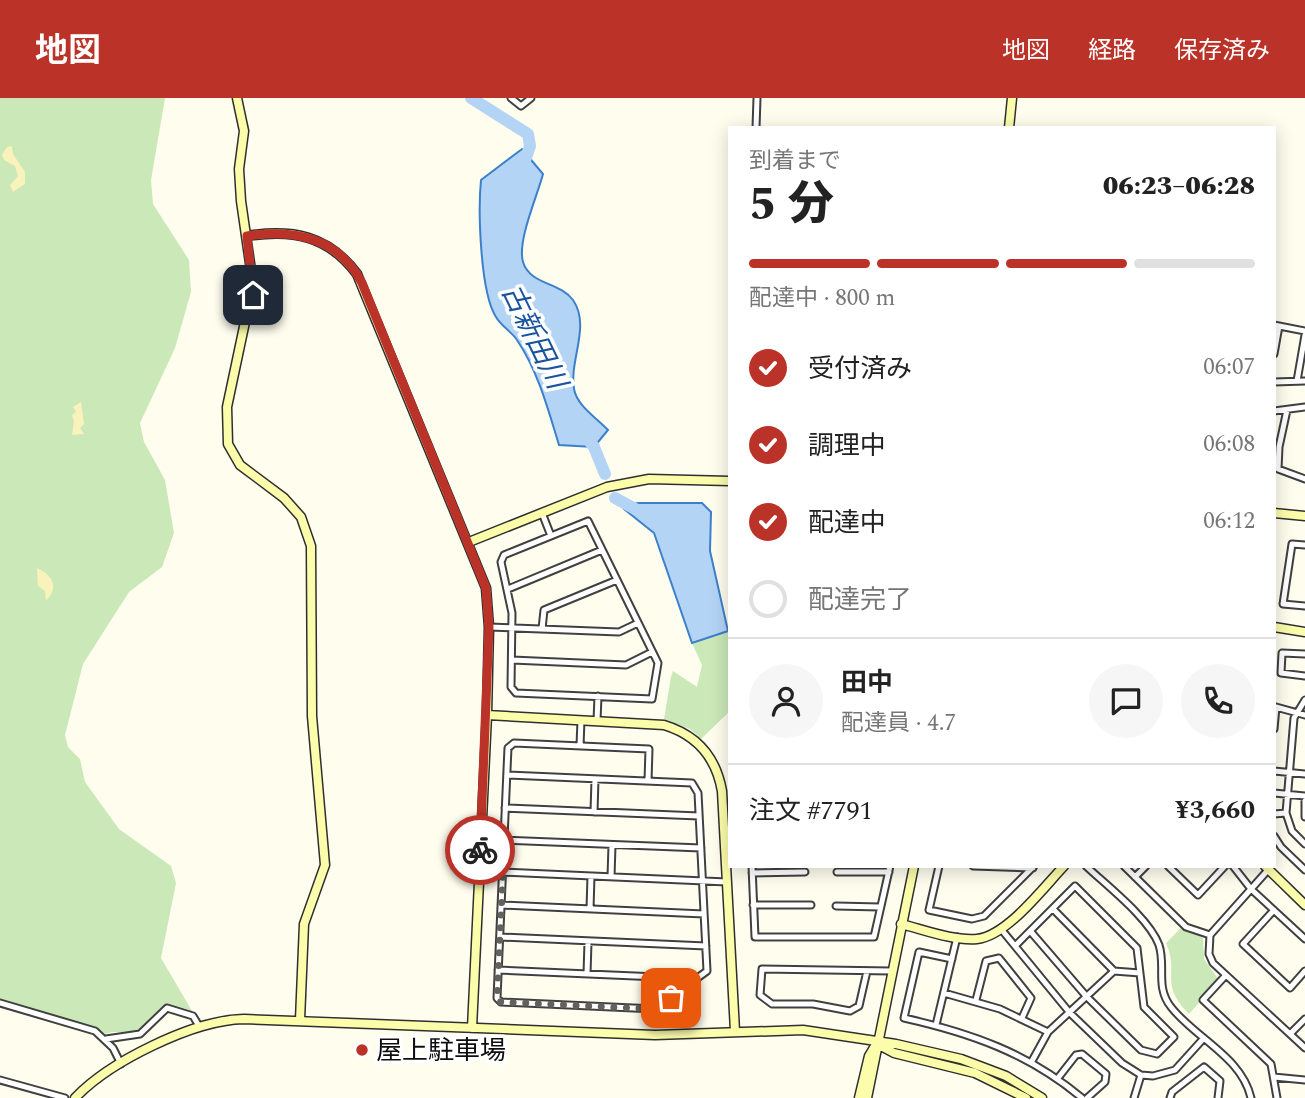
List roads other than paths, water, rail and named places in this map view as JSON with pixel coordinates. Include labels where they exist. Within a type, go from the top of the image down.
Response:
[{"type":"street","points":[[237,98],[244,131],[239,169],[253,295],[227,407],[228,444],[240,465],[285,499],[301,517],[309,535],[312,554],[312,716],[325,865],[304,924],[300,1020]]},
{"type":"street","points":[[511,98],[521,106],[531,98]]},
{"type":"street","points":[[756,126],[757,98]]},
{"type":"street","points":[[1009,126],[1012,98]]},
{"type":"street","points":[[247,236],[280,232],[313,237],[342,256],[357,274],[486,588],[489,627],[472,1028]]},
{"type":"street","points":[[1276,325],[1305,333],[1297,381]]},
{"type":"street","points":[[1276,382],[1305,381]]},
{"type":"street","points":[[1276,411],[1305,407]]},
{"type":"street","points":[[1287,410],[1279,447],[1278,469],[1305,479]]},
{"type":"street","points":[[469,542],[607,487],[649,479],[728,481]]},
{"type":"street","points":[[542,513],[551,536]]},
{"type":"street","points":[[1276,513],[1305,516]]},
{"type":"street","points":[[588,521],[658,663],[652,699],[516,693],[511,687],[513,628],[501,562],[504,555],[551,536],[588,521]]},
{"type":"street","points":[[1305,545],[1292,544],[1283,604],[1305,606]]},
{"type":"street","points":[[508,589],[602,550]]},
{"type":"street","points":[[542,629],[544,610],[617,580]]},
{"type":"street","points":[[489,627],[619,632],[638,623]]},
{"type":"street","points":[[1276,627],[1305,632]]},
{"type":"street","points":[[512,660],[626,665],[652,652]]},
{"type":"street","points":[[1305,654],[1282,653],[1281,673],[1305,676]]},
{"type":"street","points":[[597,721],[598,696]]},
{"type":"street","points":[[1305,700],[1294,718],[1286,794],[1286,813],[1292,831],[1305,844]]},
{"type":"street","points":[[1276,707],[1305,715]]},
{"type":"street","points":[[486,715],[664,725],[697,742],[717,771],[726,818],[735,1031]]},
{"type":"street","points":[[580,720],[580,746]]},
{"type":"street","points":[[507,775],[692,783],[698,793],[707,971],[655,1009],[501,1002],[497,998],[508,748],[514,743],[649,749],[648,781]]},
{"type":"street","points":[[1276,771],[1305,774]]},
{"type":"street","points":[[594,811],[595,779]]},
{"type":"street","points":[[1276,793],[1305,799],[1305,817]]},
{"type":"street","points":[[505,808],[699,816]]},
{"type":"street","points":[[1276,814],[1286,813]]},
{"type":"street","points":[[1276,839],[1305,870]]},
{"type":"street","points":[[504,840],[701,848]]},
{"type":"street","points":[[611,877],[612,845]]},
{"type":"street","points":[[867,1098],[914,868]]},
{"type":"street","points":[[939,868],[929,910],[972,919],[988,913],[1033,868]]},
{"type":"street","points":[[901,925],[979,939],[1001,929],[1062,868]]},
{"type":"street","points":[[1088,868],[1152,931],[1161,954],[1160,974],[1164,996],[1172,1009],[1243,1077],[1251,1098]]},
{"type":"street","points":[[1126,868],[1186,927],[1210,935]]},
{"type":"street","points":[[1135,877],[1144,868]]},
{"type":"street","points":[[1170,868],[1198,895],[1223,868]]},
{"type":"street","points":[[1236,868],[1251,888],[1305,939]]},
{"type":"street","points":[[1305,905],[1266,868],[1210,935],[1209,954],[1226,975],[1305,1048]]},
{"type":"street","points":[[805,872],[752,870],[755,937],[874,937],[889,869],[837,872]]},
{"type":"street","points":[[479,872],[727,882]]},
{"type":"street","points":[[590,909],[591,877]]},
{"type":"street","points":[[1015,946],[1075,886],[1132,941],[1139,956],[1144,1007],[1174,1037],[1157,1054],[1141,1050],[1087,997],[1031,932]]},
{"type":"street","points":[[501,905],[704,914]]},
{"type":"street","points":[[753,905],[811,905]]},
{"type":"street","points":[[836,906],[880,907]]},
{"type":"street","points":[[1053,909],[1114,971],[1140,973]]},
{"type":"street","points":[[1274,911],[1243,944],[1290,988],[1305,971]]},
{"type":"street","points":[[1001,929],[1070,1013],[1122,1063],[1141,1075],[1153,1076],[1175,1070],[1204,1038]]},
{"type":"street","points":[[500,937],[706,946]]},
{"type":"street","points":[[936,1026],[957,937]]},
{"type":"street","points":[[587,974],[588,942]]},
{"type":"street","points":[[952,959],[919,952],[904,1018],[981,1038],[1032,1061],[1082,1098]]},
{"type":"street","points":[[976,1000],[986,961],[999,958],[1031,998],[1022,1018]]},
{"type":"street","points":[[867,971],[859,1006],[850,1011],[813,1004],[772,1004],[760,995],[762,969],[891,971]]},
{"type":"street","points":[[498,970],[681,978],[688,986]]},
{"type":"street","points":[[1032,1061],[1048,1032],[1114,971]]},
{"type":"street","points":[[1226,975],[1203,1000],[1268,1060],[1277,1098]]},
{"type":"street","points":[[944,993],[976,1000],[1022,1018],[1048,1032]]},
{"type":"street","points":[[0,1003],[81,1025],[106,1039],[121,1064]]},
{"type":"street","points":[[106,1039],[140,1034],[167,1008],[193,1016],[199,1026]]},
{"type":"street","points":[[75,1098],[92,1080],[121,1064],[199,1026],[234,1019],[641,1035],[803,1030],[876,1044],[896,1044],[961,1059],[1006,1076],[1042,1098]]},
{"type":"street","points":[[1290,1034],[1305,1019]]},
{"type":"street","points":[[859,1098],[869,1056],[876,1044]]},
{"type":"street","points":[[876,1044],[894,1053],[988,1077],[1026,1098]]},
{"type":"street","points":[[1058,1078],[1076,1055],[1082,1054],[1106,1074],[1105,1082],[1087,1098]]},
{"type":"street","points":[[1170,1098],[1172,1092],[1204,1067],[1220,1081],[1219,1098]]},
{"type":"street","points":[[1134,1098],[1141,1075]]},
{"type":"street","points":[[1274,1077],[1305,1080]]},
{"type":"street","points":[[0,1080],[65,1098]]},
{"type":"water","points":[[522,149],[543,174],[525,231],[523,262],[532,275],[567,294],[578,310],[580,332],[574,367],[574,389],[583,406],[608,430],[594,447],[559,445],[531,364],[515,337],[496,317],[486,289],[480,230],[481,180]]},
{"type":"water","points":[[702,503],[711,512],[710,551],[728,631],[692,643],[654,533],[624,509],[626,505]]},
{"type":"waterway","name":"古新田川","points":[[471,98],[528,134],[530,146],[523,166]]},
{"type":"waterway","name":"古新田川","points":[[584,434],[594,447],[605,474]]},
{"type":"waterway","name":"古新田川","points":[[615,498],[639,511]]},
{"type":"place","name":"屋上駐車場","points":[[362,1050]]}]
